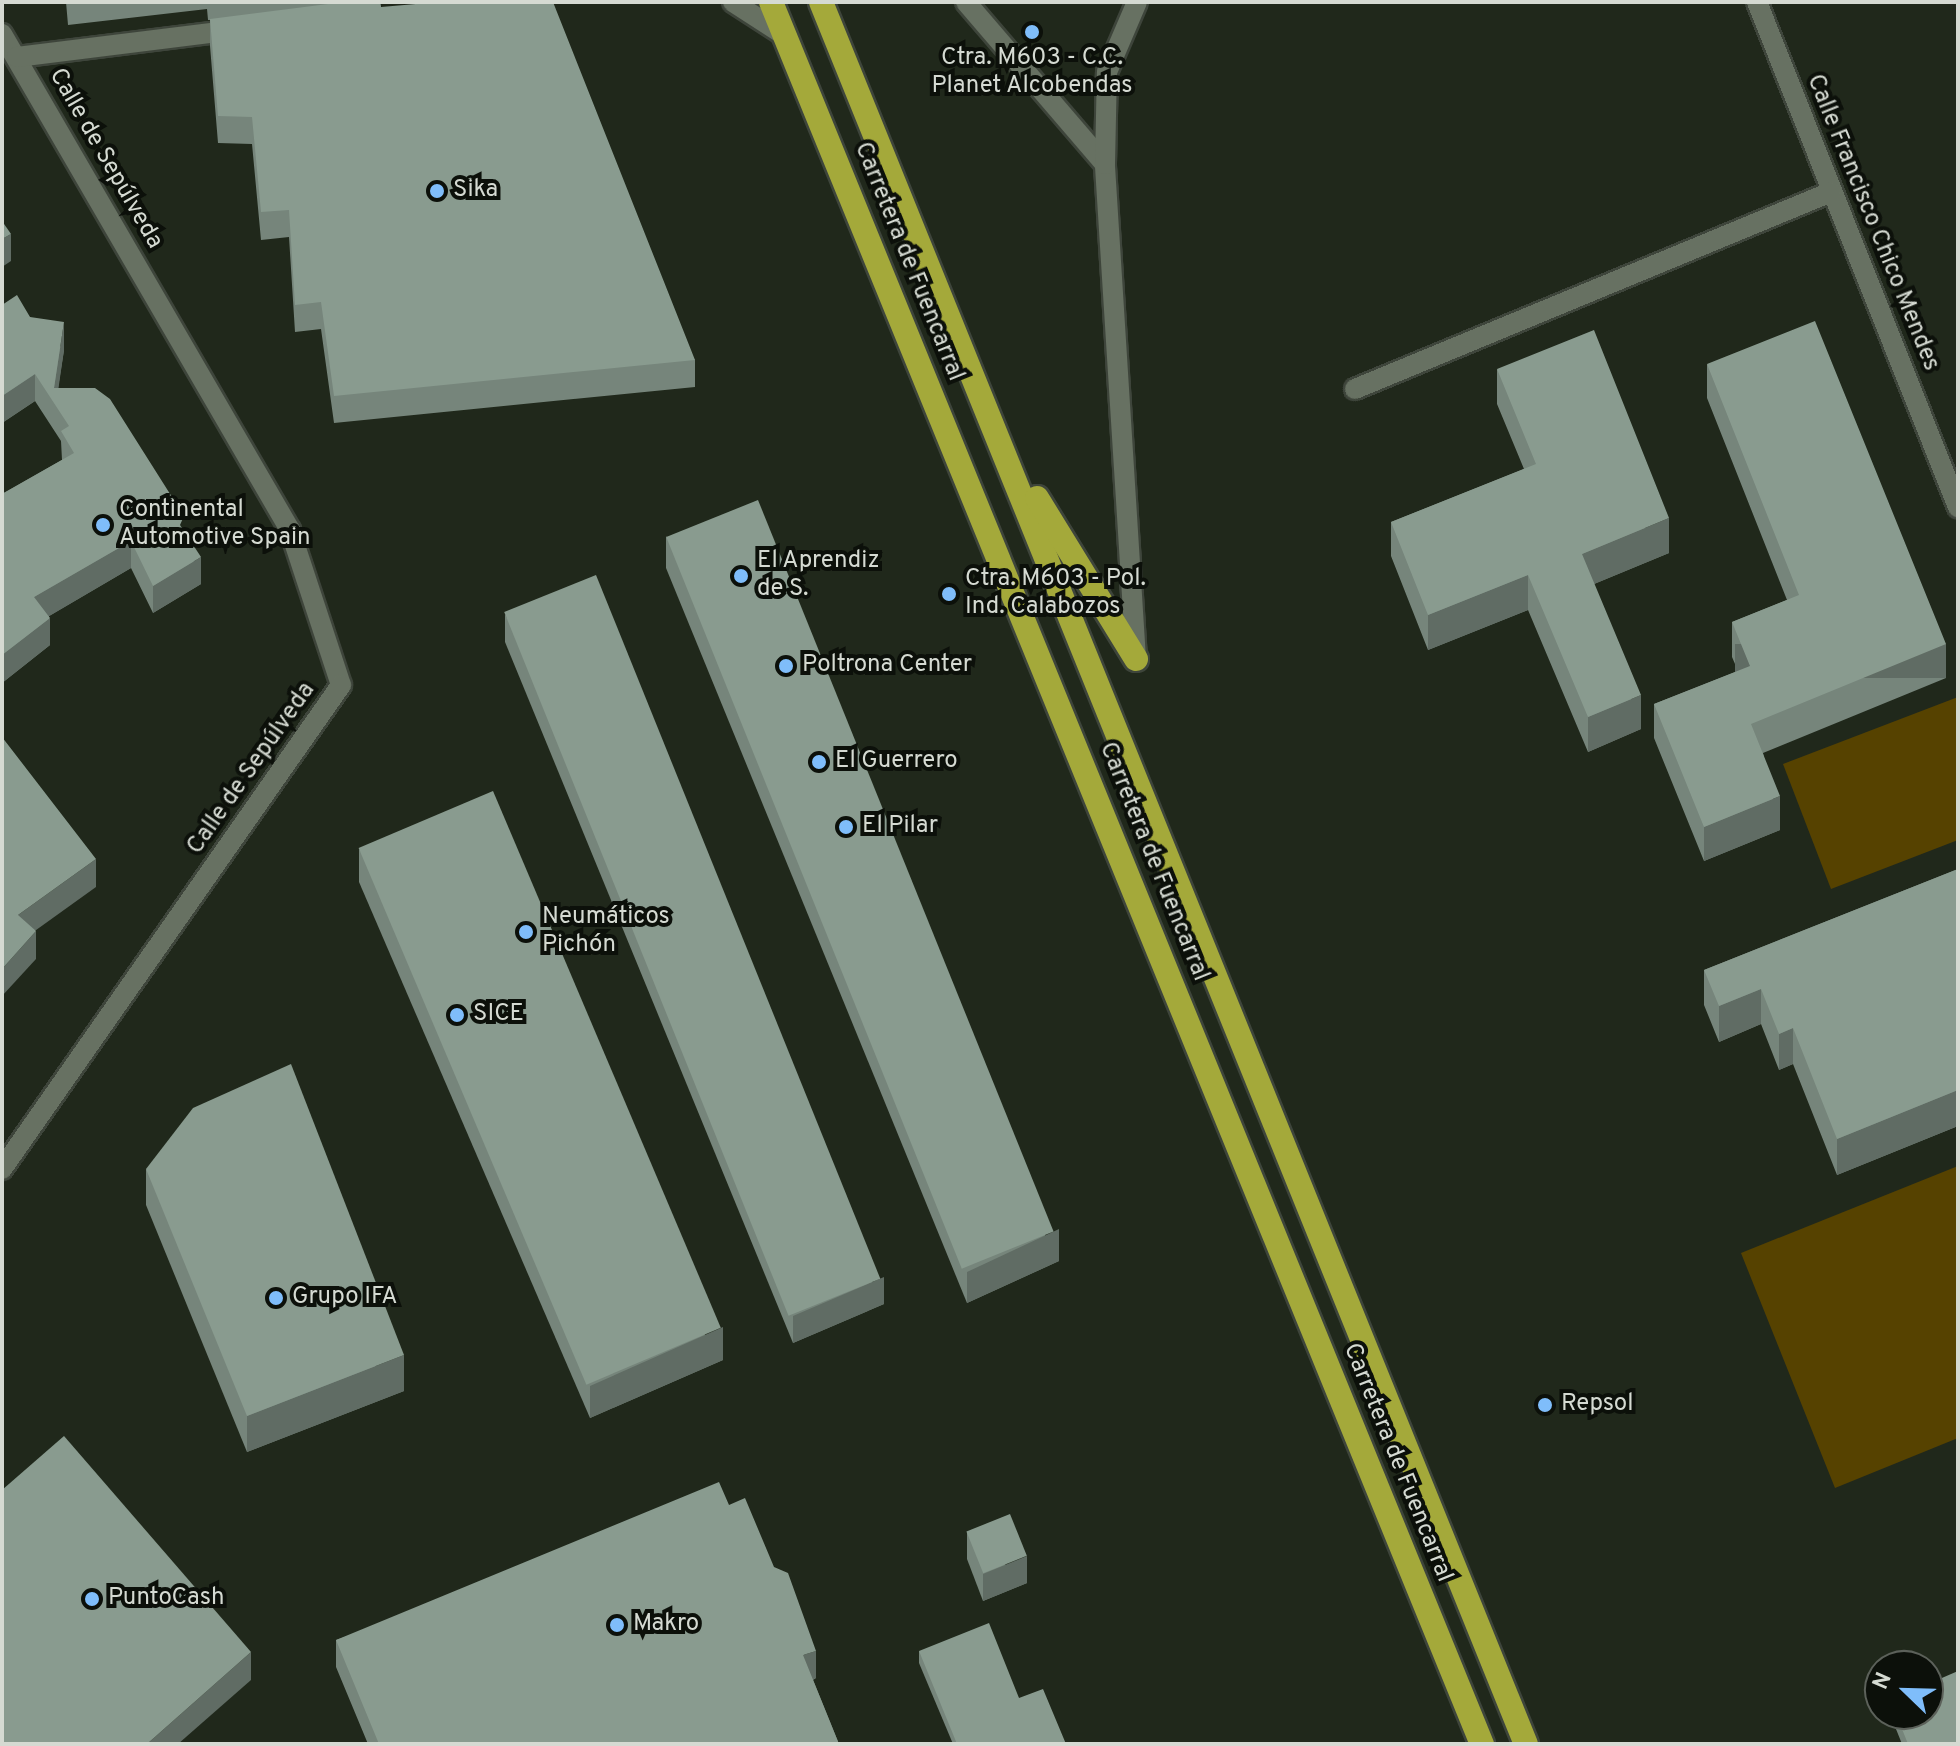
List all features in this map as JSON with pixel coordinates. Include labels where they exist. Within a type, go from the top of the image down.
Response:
[{"type":"highway","name":"Carretera de Fuencarral","points":[[771,2],[1482,1744]]},
{"type":"highway","name":"Carretera de Fuencarral","points":[[821,2],[1526,1744]]},
{"type":"highway","points":[[998,435],[1136,659]]},
{"type":"street","points":[[733,2],[784,35]]},
{"type":"street","points":[[966,2],[1105,164]]},
{"type":"street","points":[[1136,659],[1105,164],[1107,72],[1137,2]]},
{"type":"street","name":"Calle Francisco Chico Mendes","points":[[1757,2],[1958,507]]},
{"type":"street","points":[[17,57],[254,27]]},
{"type":"street","name":"Calle de Sepúlveda","points":[[2,34],[290,530],[341,685],[2,1169]]},
{"type":"street","points":[[1355,389],[1831,192]]},
{"type":"shaded area","points":[[1958,697],[1958,840],[1831,889],[1783,764]]},
{"type":"shaded area","points":[[1958,1166],[1958,1438],[1835,1488],[1741,1253]]},
{"type":"building","name":"Sika","points":[[344,2],[380,2],[381,7],[439,2],[553,2],[695,360],[334,396],[321,302],[295,305],[289,210],[261,212],[252,117],[218,116],[210,19]]},
{"type":"building","points":[[2,221],[11,234],[2,239]]},
{"type":"building","points":[[17,295],[30,317],[64,322],[54,388],[95,388],[110,399],[184,516],[180,525],[201,557],[153,586],[131,541],[34,597],[50,618],[2,655],[2,494],[74,453],[61,431],[69,426],[35,374],[2,396],[2,305]]},
{"type":"building","points":[[1815,321],[1946,644],[1751,724],[1780,796],[1704,827],[1654,704],[1750,666],[1732,622],[1799,595],[1707,364]]},
{"type":"building","points":[[1594,330],[1669,518],[1582,554],[1641,695],[1588,717],[1528,575],[1428,615],[1391,522],[1536,464],[1497,369]]},
{"type":"building","points":[[758,500],[1054,1232],[962,1269],[666,537]]},
{"type":"building","points":[[596,575],[880,1279],[789,1316],[504,612]]},
{"type":"building","points":[[2,737],[96,859],[18,915],[36,931],[2,969]]},
{"type":"building","points":[[493,791],[721,1328],[586,1385],[359,848]]},
{"type":"building","points":[[1958,869],[1958,1090],[1837,1139],[1793,1028],[1779,1034],[1761,989],[1719,1006],[1704,970]]},
{"type":"building","name":"Grupo IFA","points":[[291,1064],[404,1355],[247,1416],[146,1169],[193,1108]]},
{"type":"building","name":"PuntoCash","points":[[64,1436],[251,1652],[147,1744],[2,1744],[2,1490]]},
{"type":"building","name":"Makro","points":[[719,1482],[729,1505],[745,1498],[774,1567],[788,1573],[816,1651],[803,1655],[839,1744],[379,1744],[336,1640]]},
{"type":"building","points":[[1010,1514],[1027,1556],[983,1573],[966,1532]]},
{"type":"building","points":[[989,1623],[1019,1698],[1043,1689],[1066,1744],[957,1744],[919,1651]]},
{"type":"building","points":[[1958,1671],[1958,1744],[1908,1744],[1902,1730],[1944,1730],[1944,1677]]},
{"type":"place","name":"Ctra. M603 - C.C. Planet Alcobendas","points":[[1032,32]]},
{"type":"place","name":"Sika","points":[[437,191]]},
{"type":"place","name":"Continental Automotive Spain","points":[[103,525]]},
{"type":"place","name":"El Aprendiz de S.","points":[[741,576]]},
{"type":"place","name":"Ctra. M603 - Pol. Ind. Calabozos","points":[[949,594]]},
{"type":"place","name":"Poltrona Center","points":[[786,666]]},
{"type":"place","name":"El Guerrero","points":[[819,762]]},
{"type":"place","name":"El Pilar","points":[[846,827]]},
{"type":"place","name":"Neumáticos Pichón","points":[[526,932]]},
{"type":"place","name":"SICE","points":[[457,1015]]},
{"type":"place","name":"Grupo IFA","points":[[276,1298]]},
{"type":"place","name":"Repsol","points":[[1545,1405]]},
{"type":"place","name":"PuntoCash","points":[[92,1599]]},
{"type":"place","name":"Makro","points":[[617,1625]]}]
